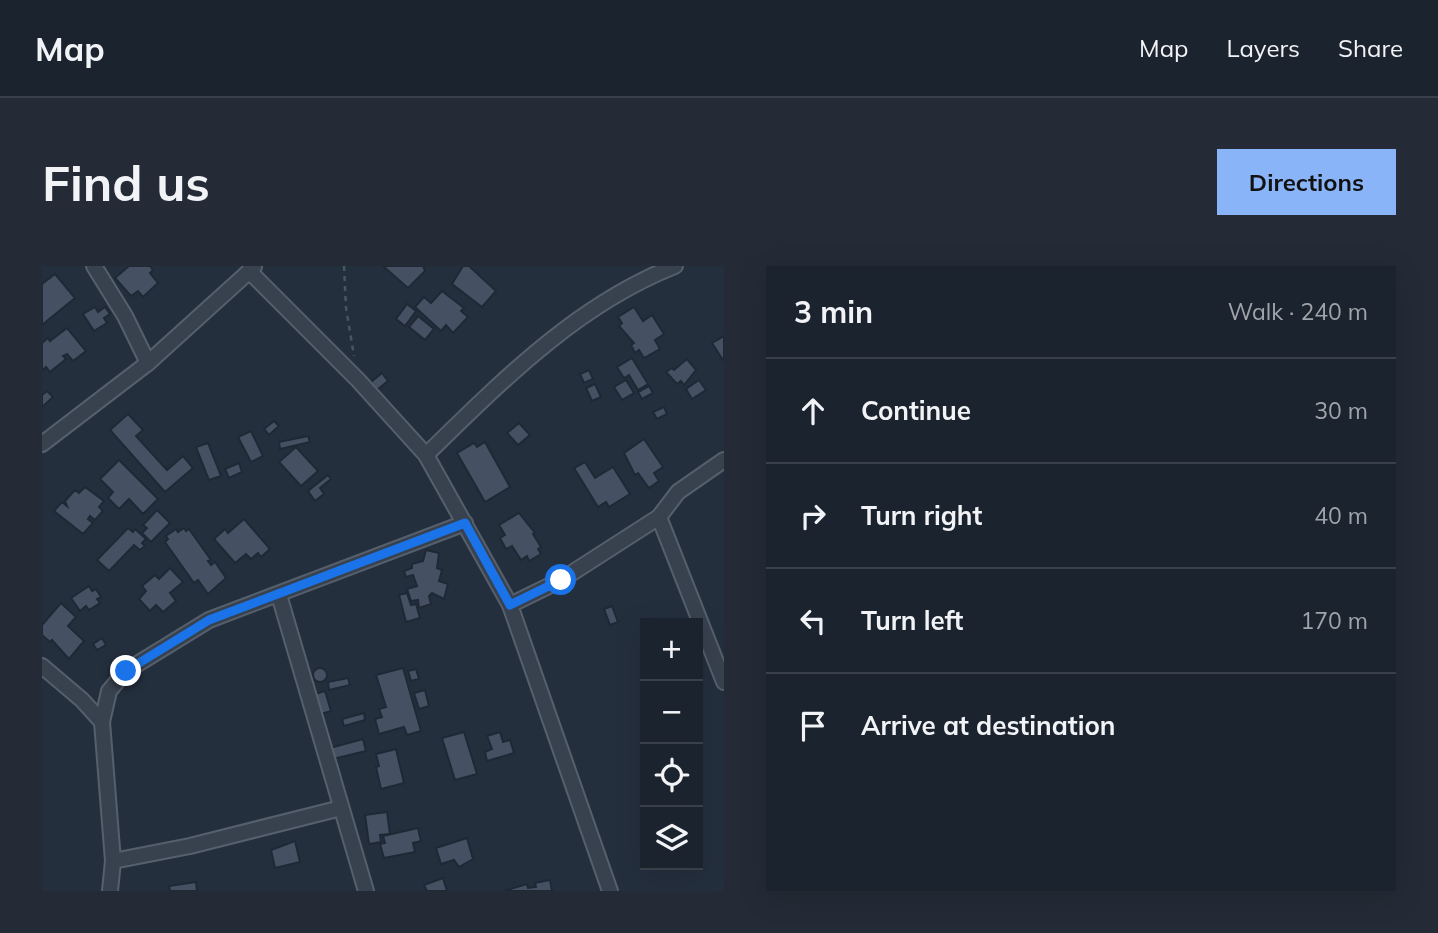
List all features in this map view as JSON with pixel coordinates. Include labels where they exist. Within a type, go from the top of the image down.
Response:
[{"type":"street","points":[[94,266],[125,316],[148,363]]},
{"type":"street","points":[[426,454],[562,330],[607,299],[675,266]]},
{"type":"street","points":[[42,444],[148,363],[252,269],[426,454],[510,605],[610,891]]},
{"type":"street","points":[[510,605],[561,580],[659,517],[678,492],[724,460]]},
{"type":"street","points":[[659,517],[724,682]]},
{"type":"street","points":[[110,891],[113,861],[102,722],[109,691],[126,671],[209,620],[465,523]]},
{"type":"street","points":[[279,594],[366,891]]},
{"type":"street","points":[[42,666],[82,700],[102,722]]},
{"type":"street","points":[[82,700],[109,691]]},
{"type":"street","points":[[113,861],[190,846],[341,808]]},
{"type":"path","points":[[344,266],[346,308],[358,380]]},
{"type":"building","points":[[129,266],[150,266],[153,270],[150,273],[158,283],[143,297],[138,291],[131,296],[115,278]]},
{"type":"building","points":[[383,266],[423,266],[425,271],[408,288]]},
{"type":"building","points":[[463,266],[469,266],[496,291],[482,307],[452,284]]},
{"type":"building","points":[[55,274],[75,298],[42,325],[42,284]]},
{"type":"building","points":[[442,291],[464,308],[461,311],[468,317],[453,333],[446,325],[441,331],[415,307],[424,297],[431,303]]},
{"type":"building","points":[[407,304],[416,311],[405,326],[396,319]]},
{"type":"building","points":[[95,307],[98,312],[105,307],[110,314],[104,318],[107,323],[94,331],[83,314]]},
{"type":"building","points":[[634,307],[643,321],[652,315],[664,334],[655,340],[660,349],[644,358],[639,350],[635,353],[631,345],[634,343],[619,326],[622,323],[618,317]]},
{"type":"building","points":[[418,316],[434,329],[425,340],[409,327]]},
{"type":"building","points":[[67,328],[86,351],[73,361],[67,354],[63,356],[66,359],[50,372],[46,367],[42,371],[42,343],[48,338],[50,341]]},
{"type":"building","points":[[724,336],[724,359],[723,360],[712,343]]},
{"type":"building","points":[[632,358],[648,384],[638,390],[629,375],[624,378],[617,367]]},
{"type":"building","points":[[687,359],[696,370],[684,385],[681,381],[677,384],[666,372],[672,368],[674,370]]},
{"type":"building","points":[[589,370],[593,379],[584,383],[580,374]]},
{"type":"building","points":[[382,373],[388,381],[377,390],[371,382]]},
{"type":"building","points":[[626,380],[634,393],[622,400],[614,387]]},
{"type":"building","points":[[699,380],[706,390],[692,399],[686,389]]},
{"type":"building","points":[[595,384],[601,397],[592,401],[586,388]]},
{"type":"building","points":[[649,386],[653,393],[642,399],[638,392]]},
{"type":"building","points":[[47,391],[53,397],[42,407],[42,395]]},
{"type":"building","points":[[664,407],[667,414],[657,419],[653,412]]},
{"type":"building","points":[[128,414],[143,430],[136,436],[167,470],[183,456],[193,468],[165,492],[110,430]]},
{"type":"building","points":[[274,421],[279,426],[269,435],[264,429]]},
{"type":"building","points":[[519,423],[530,435],[518,445],[507,433]]},
{"type":"building","points":[[251,431],[263,456],[251,462],[238,437]]},
{"type":"building","points":[[308,436],[310,442],[280,449],[279,442]]},
{"type":"building","points":[[644,439],[663,467],[654,473],[659,481],[649,488],[638,473],[635,475],[624,453]]},
{"type":"building","points":[[485,442],[510,487],[485,502],[457,453],[474,443],[477,447]]},
{"type":"building","points":[[208,443],[221,476],[209,480],[196,447]]},
{"type":"building","points":[[296,447],[318,471],[301,486],[279,462]]},
{"type":"building","points":[[119,460],[158,499],[143,514],[129,499],[119,509],[108,498],[113,492],[100,479]]},
{"type":"building","points":[[585,462],[595,478],[613,467],[630,494],[609,507],[606,502],[598,507],[574,468]]},
{"type":"building","points":[[239,463],[242,472],[229,478],[225,469]]},
{"type":"building","points":[[328,475],[331,479],[320,488],[324,494],[315,501],[308,491]]},
{"type":"building","points":[[85,487],[104,501],[99,507],[103,511],[95,520],[90,516],[88,519],[93,523],[83,534],[54,511],[62,502],[67,506],[65,501],[75,490],[79,493]]},
{"type":"building","points":[[157,510],[170,523],[151,542],[142,533],[147,528],[143,525]]},
{"type":"building","points":[[519,513],[535,533],[533,534],[541,547],[538,549],[541,554],[529,561],[527,556],[521,560],[512,546],[506,549],[500,538],[505,535],[499,525]]},
{"type":"building","points":[[244,519],[270,549],[261,557],[258,553],[251,559],[246,554],[235,563],[214,539],[225,529],[228,533]]},
{"type":"building","points":[[128,528],[133,532],[135,529],[146,539],[142,543],[145,546],[140,550],[134,545],[109,571],[97,560]]},
{"type":"building","points":[[184,528],[186,531],[189,529],[211,560],[208,561],[211,565],[215,562],[226,578],[208,594],[198,580],[194,583],[165,542],[168,539],[166,536],[176,529],[178,532]]},
{"type":"building","points":[[426,550],[439,553],[437,568],[442,570],[439,581],[448,584],[444,599],[432,593],[429,596],[431,604],[419,608],[418,600],[411,601],[407,589],[417,586],[413,575],[406,577],[404,571],[412,568],[412,564],[423,561]]},
{"type":"building","points":[[170,568],[183,582],[170,593],[176,601],[163,612],[156,605],[150,611],[139,599],[146,591],[142,586],[155,575],[159,579]]},
{"type":"building","points":[[89,586],[92,591],[96,589],[101,597],[97,599],[100,603],[89,610],[86,606],[80,611],[71,598]]},
{"type":"building","points":[[407,593],[411,605],[416,604],[420,618],[406,622],[399,595]]},
{"type":"building","points":[[61,603],[76,617],[68,626],[84,641],[69,659],[52,640],[50,642],[42,635],[42,625]]},
{"type":"building","points":[[612,606],[618,622],[610,625],[604,609]]},
{"type":"building","points":[[102,638],[106,645],[97,650],[93,644]]},
{"type":"building","points":[[320,668],[325,670],[325,680],[320,682],[315,680],[313,675],[315,670]]},
{"type":"building","points":[[403,668],[421,731],[407,735],[404,727],[379,734],[375,719],[382,717],[379,709],[386,707],[376,675]]},
{"type":"building","points":[[416,669],[419,679],[411,681],[408,671]]},
{"type":"building","points":[[348,678],[350,685],[329,690],[328,682]]},
{"type":"building","points":[[425,690],[429,706],[419,709],[414,693]]},
{"type":"building","points":[[325,691],[331,711],[321,714],[315,694]]},
{"type":"building","points":[[364,713],[365,720],[344,726],[342,719]]},
{"type":"building","points":[[464,732],[477,774],[455,780],[442,738]]},
{"type":"building","points":[[500,732],[503,742],[510,740],[514,753],[487,761],[485,752],[492,749],[487,736]]},
{"type":"building","points":[[363,739],[366,751],[333,759],[330,748]]},
{"type":"building","points":[[396,749],[404,783],[381,789],[376,754]]},
{"type":"building","points":[[387,812],[390,834],[380,835],[381,842],[369,844],[365,815]]},
{"type":"building","points":[[418,828],[421,841],[413,843],[415,852],[384,858],[380,844],[385,843],[383,836]]},
{"type":"building","points":[[467,838],[473,859],[459,867],[454,860],[441,864],[436,848]]},
{"type":"building","points":[[295,841],[300,862],[275,868],[271,850]]},
{"type":"building","points":[[443,878],[447,891],[427,891],[424,885]]},
{"type":"building","points":[[550,880],[552,891],[504,891],[527,884],[528,888],[536,887],[535,883]]},
{"type":"building","points":[[196,882],[197,891],[170,891],[169,886]]},
{"type":"route","points":[[126,671],[209,620],[465,523],[510,605],[561,580]]}]
